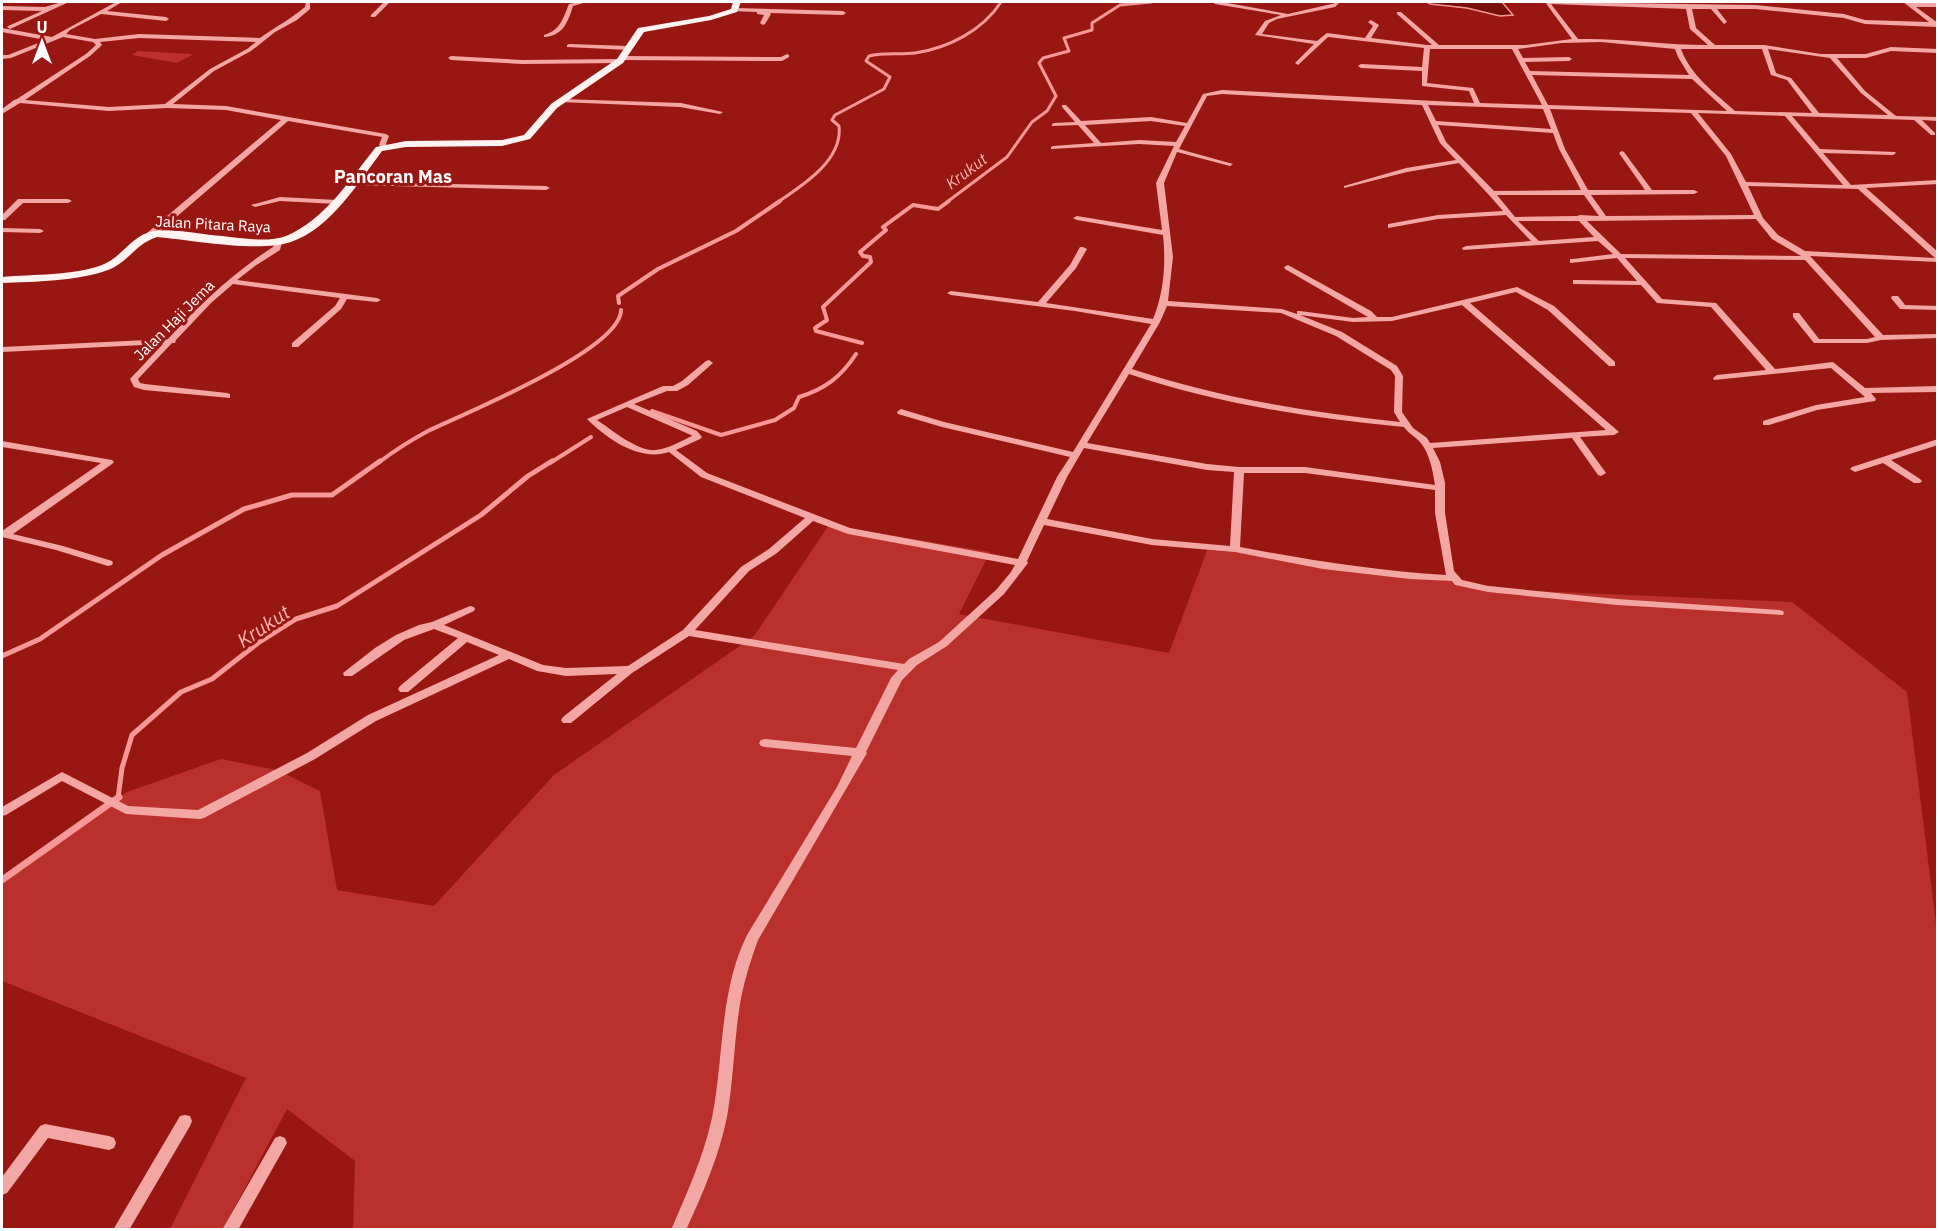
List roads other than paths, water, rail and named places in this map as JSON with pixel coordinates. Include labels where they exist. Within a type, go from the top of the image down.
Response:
[{"type":"main road","points":[[385,147],[406,144],[473,144],[516,141],[531,135],[549,111],[621,60],[640,31],[646,28],[702,19],[733,8]]},
{"type":"main road","name":"Jalan Pitara Raya","points":[[2,280],[98,270],[121,259],[136,242],[150,235],[169,234],[278,242],[302,233],[337,202],[354,184],[376,152],[385,147]]},
{"type":"street","points":[[10,27],[66,2]]},
{"type":"street","points":[[2,57],[9,57],[54,39],[119,2]]},
{"type":"street","points":[[168,106],[212,70],[244,53],[305,11],[308,2]]},
{"type":"street","points":[[373,16],[387,2]]},
{"type":"street","points":[[546,36],[558,32],[565,23],[571,5],[584,2]]},
{"type":"street","points":[[1215,2],[1286,14]]},
{"type":"street","points":[[1317,44],[1258,35],[1267,22],[1286,14],[1305,7],[1333,6],[1338,2]]},
{"type":"street","points":[[1577,41],[1547,2],[1755,7],[1847,16],[1865,21],[1937,25]]},
{"type":"street","points":[[1748,2],[1755,7]]},
{"type":"street","points":[[1908,3],[1938,5]]},
{"type":"street","points":[[1908,3],[1937,25]]},
{"type":"street","points":[[1689,7],[1693,29],[1713,47]]},
{"type":"street","points":[[1713,7],[1724,22]]},
{"type":"street","points":[[2,8],[50,9]]},
{"type":"street","points":[[733,8],[843,13]]},
{"type":"street","points":[[733,8],[767,13],[763,23]]},
{"type":"street","points":[[1842,8],[1847,16]]},
{"type":"street","points":[[101,12],[166,19]]},
{"type":"street","points":[[1399,13],[1438,47]]},
{"type":"street","points":[[1367,40],[1376,25],[1371,22]]},
{"type":"street","points":[[2,30],[54,39]]},
{"type":"street","points":[[62,34],[95,41],[139,36],[262,40]]},
{"type":"street","points":[[1298,63],[1327,35],[1427,47],[1535,47],[1556,42],[1616,41],[1677,47],[1764,46],[1803,55],[1832,56],[1866,56],[1891,49],[1938,51]]},
{"type":"street","points":[[2,112],[88,55],[99,45],[95,41]]},
{"type":"street","points":[[570,46],[629,48]]},
{"type":"street","points":[[1764,46],[1773,74],[1789,79],[1818,116]]},
{"type":"street","points":[[1427,47],[1424,86],[1471,89],[1478,105]]},
{"type":"street","points":[[1514,47],[1546,107],[1554,131],[1585,191],[1603,217]]},
{"type":"street","points":[[1677,47],[1680,58],[1694,77],[1734,112]]},
{"type":"street","points":[[451,58],[519,62],[782,59],[787,56]]},
{"type":"street","points":[[1832,56],[1863,92],[1895,118]]},
{"type":"street","points":[[1521,60],[1569,59]]},
{"type":"street","points":[[1361,66],[1424,69]]},
{"type":"street","points":[[1528,73],[1694,77]]},
{"type":"street","points":[[678,1230],[706,1164],[718,1124],[733,997],[743,960],[764,918],[811,843],[861,753],[888,694],[906,668],[952,636],[1005,587],[1023,563],[1054,492],[1156,322],[1164,303],[1169,257],[1160,183],[1205,94],[1213,92],[1424,103],[1938,119]]},
{"type":"street","points":[[16,101],[109,109],[168,106],[234,109],[285,120],[386,136],[382,145],[385,147]]},
{"type":"street","points":[[562,101],[681,105],[720,112]]},
{"type":"street","points":[[1424,103],[1440,138],[1536,242]]},
{"type":"street","points":[[1064,106],[1099,145]]},
{"type":"street","points":[[1693,112],[1729,155],[1760,217],[1775,237],[1805,255],[1881,338]]},
{"type":"street","points":[[1787,115],[1821,151],[1849,187]]},
{"type":"street","points":[[1054,125],[1153,119],[1190,125]]},
{"type":"street","points":[[1916,119],[1933,134]]},
{"type":"street","points":[[150,235],[234,158],[285,120]]},
{"type":"street","points":[[1433,123],[1554,131]]},
{"type":"street","points":[[1053,148],[1139,142],[1177,147],[1230,164]]},
{"type":"street","points":[[1821,151],[1893,153]]},
{"type":"street","points":[[1622,153],[1649,191]]},
{"type":"street","points":[[1346,187],[1406,170],[1460,161]]},
{"type":"street","points":[[1745,184],[1849,187],[1938,182]]},
{"type":"street","points":[[354,184],[546,188]]},
{"type":"street","points":[[1859,186],[1938,258]]},
{"type":"street","points":[[1492,193],[1694,192]]},
{"type":"street","points":[[255,205],[280,199],[337,202]]},
{"type":"street","points":[[2,218],[21,201],[68,201]]},
{"type":"street","points":[[1391,226],[1445,216],[1760,217]]},
{"type":"street","points":[[1580,217],[1663,302],[1713,305],[1771,370]]},
{"type":"street","points":[[1077,218],[1165,233]]},
{"type":"street","points":[[2,230],[40,231]]},
{"type":"street","points":[[1466,248],[1600,239]]},
{"type":"street","name":"Jalan Haji Jema","points":[[227,396],[144,387],[134,383],[137,375],[208,301],[252,264],[277,248],[278,242]]},
{"type":"street","points":[[1040,305],[1073,266],[1083,249]]},
{"type":"street","points":[[1573,261],[1619,256],[1805,255],[1938,258]]},
{"type":"street","points":[[1288,267],[1368,313],[1374,319]]},
{"type":"street","points":[[233,282],[377,300]]},
{"type":"street","points":[[1576,282],[1642,283]]},
{"type":"street","points":[[1164,303],[1282,311],[1353,320],[1392,319],[1517,290],[1551,308],[1612,364]]},
{"type":"street","points":[[951,293],[1156,322]]},
{"type":"street","points":[[295,345],[338,307],[344,297]]},
{"type":"street","points":[[1895,298],[1903,307],[1938,308]]},
{"type":"street","points":[[1427,446],[1614,432],[1464,303]]},
{"type":"street","points":[[1282,311],[1339,334],[1394,368],[1400,381],[1397,392],[1398,412],[1406,425],[1427,446],[1436,462],[1440,488],[1440,513],[1447,563],[1452,578]]},
{"type":"street","points":[[1796,315],[1817,341],[1867,341],[1881,338],[1938,336]]},
{"type":"street","points":[[2,350],[172,341]]},
{"type":"street","points":[[626,404],[694,433],[697,437],[659,453],[648,452],[624,441],[591,419],[626,404],[666,388],[674,389],[709,363]]},
{"type":"street","points":[[1717,378],[1771,370],[1834,365],[1872,399],[1816,408],[1766,423]]},
{"type":"street","points":[[1127,370],[1183,389],[1240,402],[1348,420],[1406,425]]},
{"type":"street","points":[[1863,391],[1938,389]]},
{"type":"street","points":[[901,412],[942,424],[1078,450],[1239,470],[1305,470],[1440,488]]},
{"type":"street","points":[[1575,436],[1601,473]]},
{"type":"street","points":[[1856,469],[1938,442]]},
{"type":"street","points":[[2,444],[109,462],[2,534]]},
{"type":"street","points":[[670,449],[704,475],[848,531],[1023,563]]},
{"type":"street","points":[[1883,459],[1917,481]]},
{"type":"street","points":[[1235,549],[1239,470]]},
{"type":"street","points":[[567,720],[630,670],[687,632],[745,569],[773,551],[812,516]]},
{"type":"street","points":[[1041,520],[1152,542],[1235,549],[1323,566],[1410,576],[1452,578],[1463,584],[1488,589],[1617,602],[1779,613]]},
{"type":"street","points":[[2,534],[108,563]]},
{"type":"street","points":[[348,673],[401,636],[417,628],[435,625],[470,609]]},
{"type":"street","points":[[435,625],[541,668],[566,672],[630,670]]},
{"type":"street","points":[[687,632],[906,668]]},
{"type":"street","points":[[404,689],[466,637]]},
{"type":"street","points":[[2,812],[62,776],[126,810],[200,815],[311,756],[372,718],[508,655]]},
{"type":"street","points":[[765,743],[861,753]]},
{"type":"street","points":[[120,1230],[185,1120]]},
{"type":"street","points":[[2,1188],[45,1131],[109,1143]]},
{"type":"street","points":[[229,1230],[253,1185],[280,1143]]},
{"type":"waterway","points":[[778,202],[799,188],[828,161],[839,138],[839,126],[832,120],[835,115],[884,89],[890,77],[866,61],[869,56],[915,53],[940,47],[975,29],[994,12],[1001,2]]},
{"type":"waterway","name":"Krukut","points":[[947,202],[1007,157],[1032,122],[1047,111],[1056,96],[1039,63],[1043,58],[1069,51],[1064,38],[1092,30],[1092,23],[1120,5],[1151,2]]},
{"type":"waterway","points":[[619,303],[618,296],[658,269],[736,231],[780,201]]},
{"type":"waterway","name":"Krukut","points":[[862,343],[816,331],[815,328],[827,320],[823,307],[871,262],[870,257],[863,256],[860,252],[886,230],[883,227],[913,205],[938,209],[949,201]]},
{"type":"waterway","points":[[378,463],[428,431],[504,396],[569,361],[596,343],[614,326],[621,310]]},
{"type":"waterway","name":"Krukut","points":[[652,411],[721,435],[775,420],[794,408],[799,397],[832,381],[856,354]]},
{"type":"waterway","name":"Krukut","points":[[550,463],[591,437]]},
{"type":"waterway","points":[[2,656],[40,639],[162,555],[244,509],[292,495],[332,495],[380,461]]},
{"type":"waterway","name":"Krukut","points":[[118,798],[122,768],[132,735],[181,692],[212,679],[258,643],[296,619],[337,606],[481,515],[528,476],[552,461]]},
{"type":"waterway","name":"Krukut","points":[[2,880],[118,798]]},
{"type":"district","name":"Pancoran Mas","points":[[393,176]]}]
